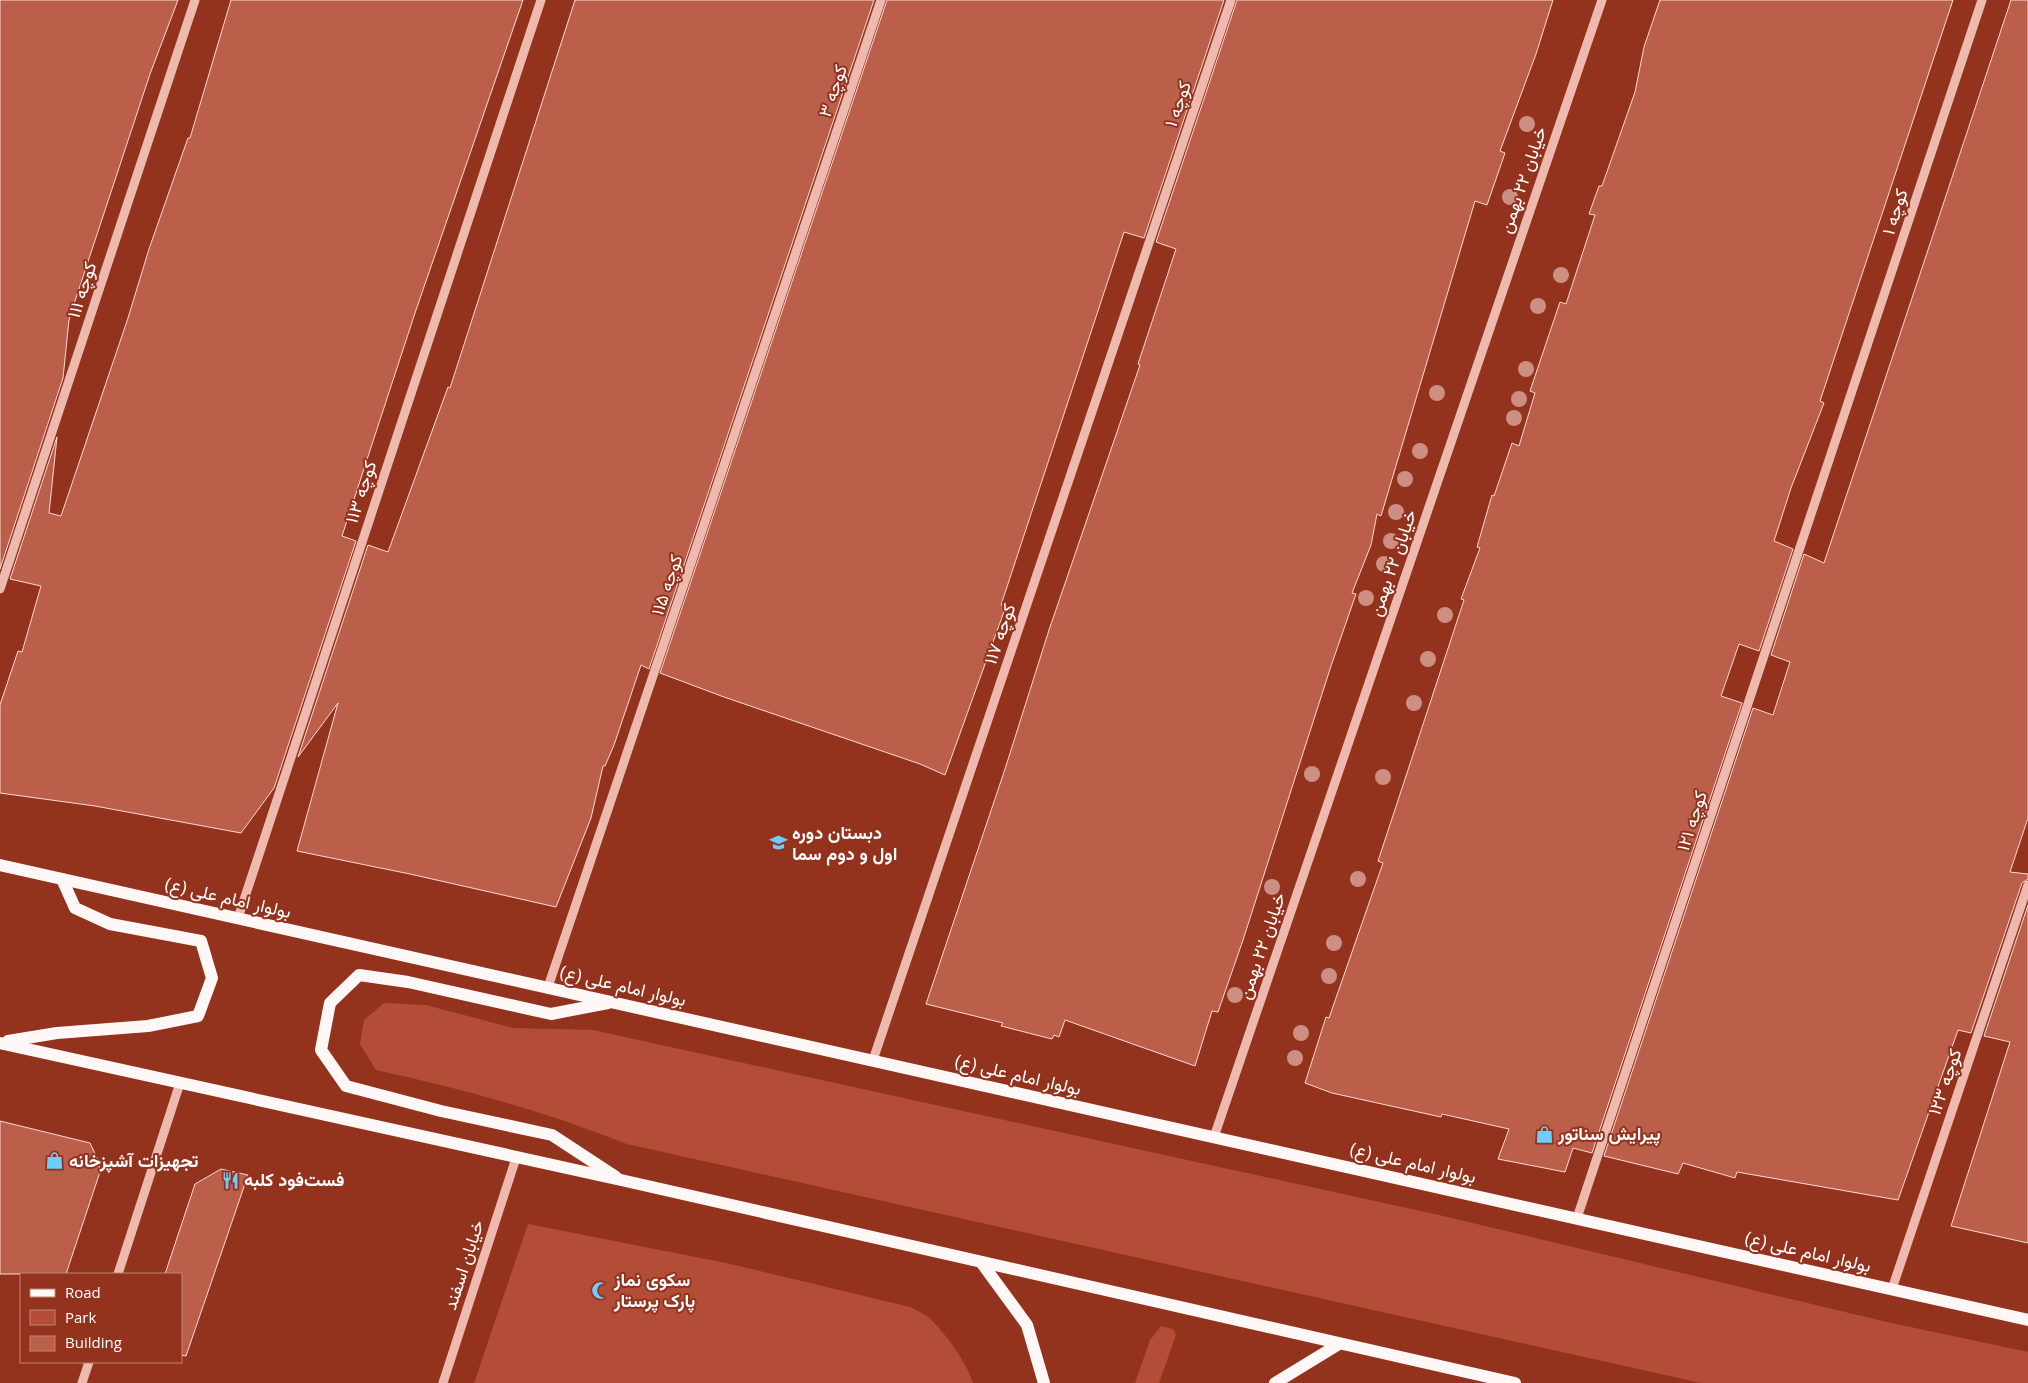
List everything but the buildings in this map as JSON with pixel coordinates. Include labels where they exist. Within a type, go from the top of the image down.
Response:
[{"type":"main road","name":"بولوار امام علی (ع)","points":[[0,865],[2028,1320]]},
{"type":"main road","points":[[0,1043],[57,1033],[148,1026],[198,1016],[212,978],[201,940],[110,924],[75,908],[62,878]]},
{"type":"main road","points":[[613,1002],[551,1014],[408,982],[359,975],[330,1003],[321,1050],[346,1086],[441,1111],[552,1135],[622,1180]]},
{"type":"main road","points":[[0,1043],[622,1180],[1515,1383]]},
{"type":"main road","points":[[981,1262],[1027,1325],[1044,1383]]},
{"type":"main road","points":[[1275,1383],[1339,1344]]},
{"type":"street","name":"کوچه ۱۱۱","points":[[0,589],[195,0]]},
{"type":"street","name":"کوچه ۱۱۳","points":[[238,918],[541,0]]},
{"type":"street","name":"کوچه ۳","points":[[816,192],[881,0]]},
{"type":"street","name":"کوچه ۱","points":[[1157,218],[1231,0]]},
{"type":"street","name":"خیابان ۲۲ بهمن","points":[[1214,1137],[1602,0]]},
{"type":"street","name":"کوچه ۱","points":[[1838,435],[1982,0]]},
{"type":"street","name":"کوچه ۱۱۵","points":[[548,987],[816,192]]},
{"type":"street","name":"کوچه ۱۱۷","points":[[873,1060],[1157,218]]},
{"type":"street","name":"کوچه ۱۲۱","points":[[1577,1218],[1838,435]]},
{"type":"street","name":"کوچه ۱۲۳","points":[[1892,1289],[2028,885]]},
{"type":"street","points":[[118,1273],[180,1083]]},
{"type":"street","name":"خیابان اسفند","points":[[443,1383],[516,1158]]},
{"type":"street","points":[[82,1383],[89,1363]]},
{"type":"green space","points":[[384,1003],[426,1005],[513,1028],[593,1030],[1439,1215],[1887,1322],[2028,1352],[2028,1383],[1701,1383],[627,1144],[565,1121],[503,1102],[376,1070],[360,1044],[364,1020]]},
{"type":"green space","points":[[528,1224],[726,1263],[910,1307],[928,1317],[941,1330],[960,1357],[973,1383],[474,1383]]},
{"type":"green space","points":[[1161,1326],[1173,1329],[1176,1335],[1159,1383],[1135,1383],[1150,1340]]},
{"type":"place","name":"دبستان دوره اول و دوم سما","points":[[778,843]]},
{"type":"place","name":"پیرایش سناتور","points":[[1544,1134]]},
{"type":"place","name":"تجهیزات آشپزخانه","points":[[55,1161]]},
{"type":"place","name":"فست‌فود کلبه","points":[[230,1180]]},
{"type":"place","name":"سکوی نماز پارک پرستار","points":[[600,1290]]}]
